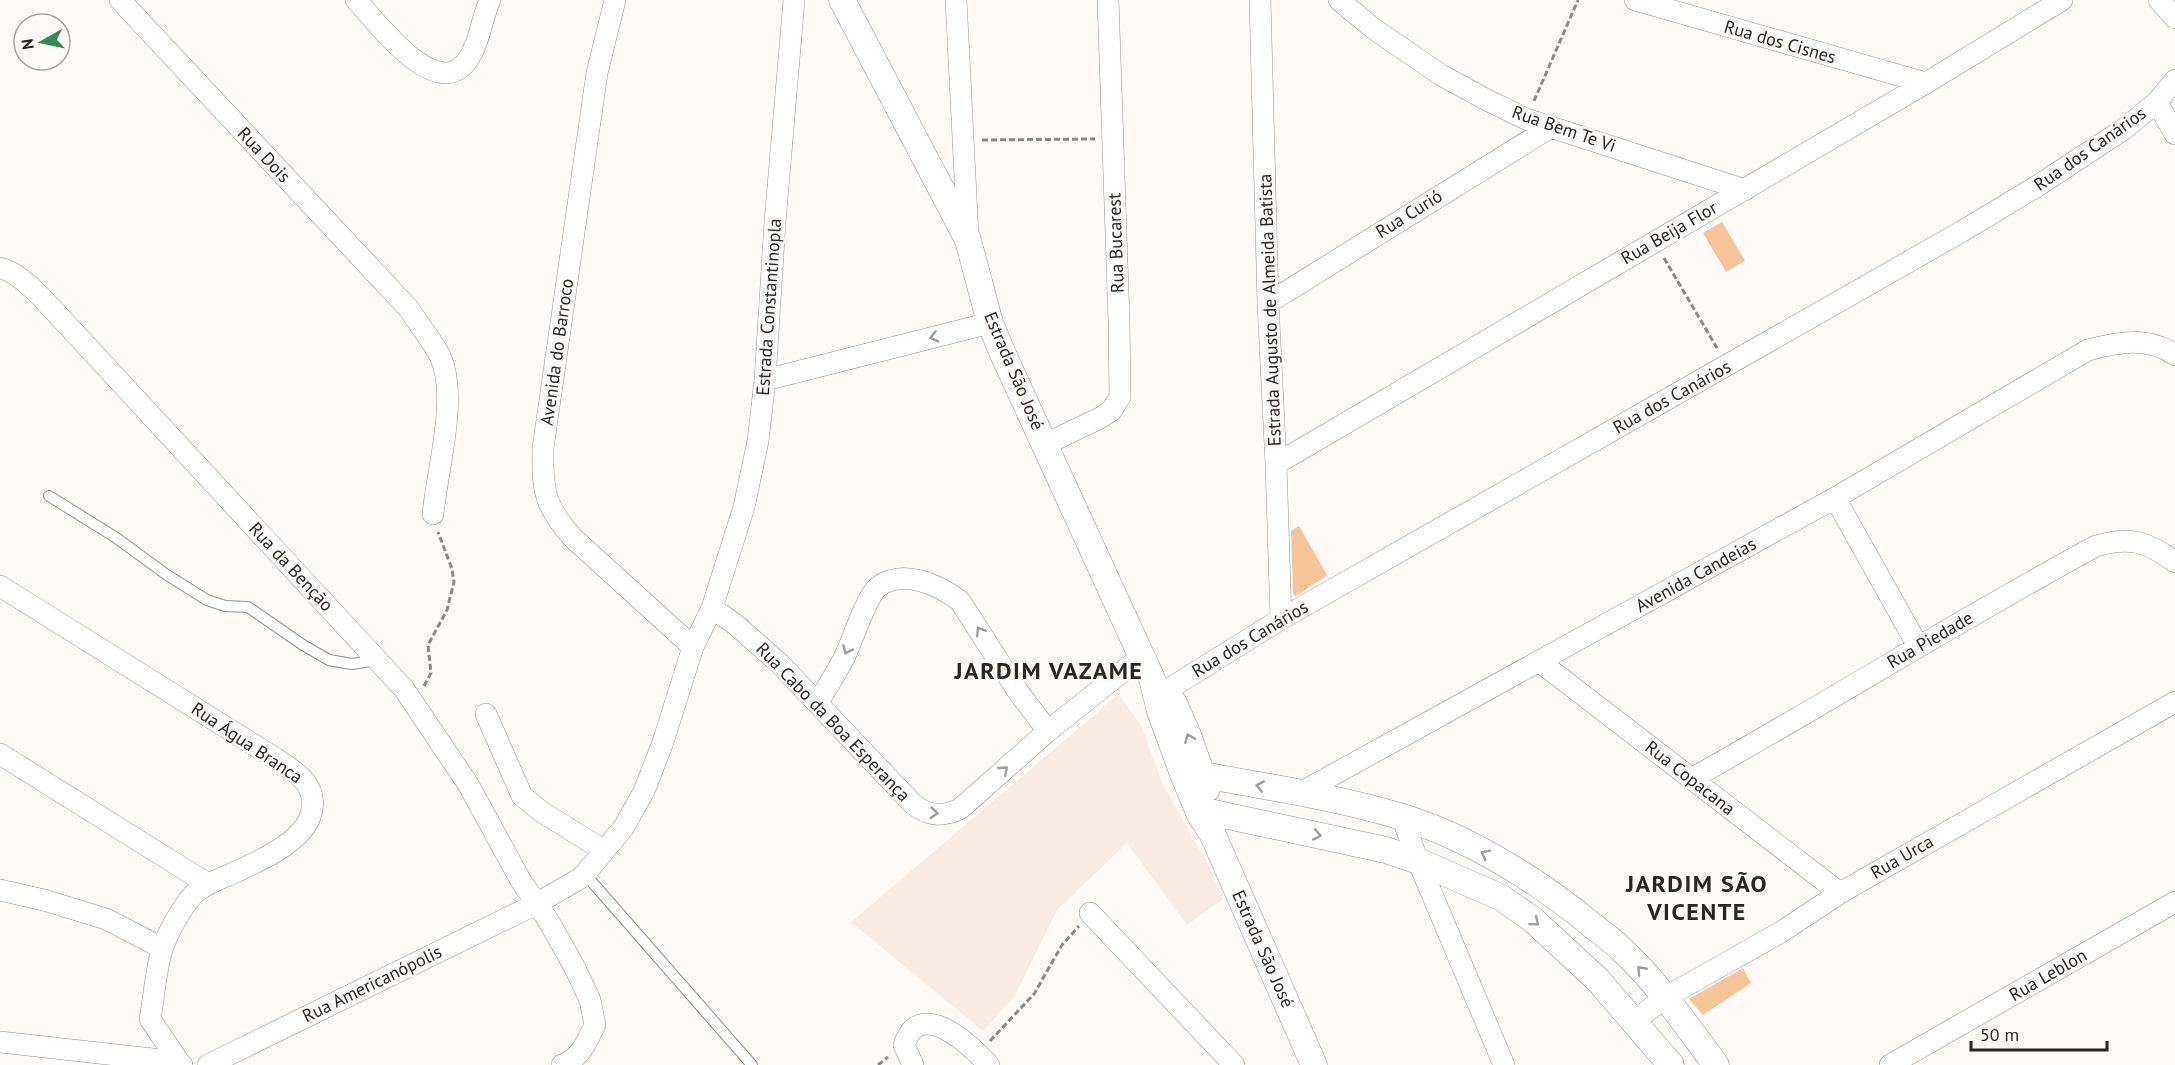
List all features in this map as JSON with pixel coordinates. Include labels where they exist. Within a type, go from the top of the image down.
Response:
[{"type":"street","name":"Rua Dois","points":[[120,0],[409,309],[441,357],[447,376],[447,404],[433,514]]},
{"type":"street","points":[[356,0],[401,49],[435,73],[448,74],[459,70],[468,60],[477,42],[490,0]]},
{"type":"street","name":"Avenida do Barroco","points":[[615,0],[597,73],[544,437],[542,475],[547,502],[559,522],[574,539],[693,647]]},
{"type":"street","name":"Estrada Constantinopla","points":[[712,609],[744,507],[758,441],[765,380],[775,222],[794,0]]},
{"type":"street","name":"Estrada São José","points":[[842,0],[968,240],[990,322],[1154,681],[1188,735],[1193,774],[1208,819],[1314,1065]]},
{"type":"street","points":[[956,0],[968,240]]},
{"type":"street","name":"Rua Bucarest","points":[[1046,444],[1111,411],[1120,396],[1108,0]]},
{"type":"street","name":"Estrada Augusto de Almeida Batista","points":[[1260,0],[1268,303],[1281,619]]},
{"type":"street","name":"Rua Bem Te Vi","points":[[1338,0],[1383,35],[1441,75],[1526,119],[1745,189]]},
{"type":"street","name":"Rua dos Cisnes","points":[[1635,0],[1926,83]]},
{"type":"street","name":"Rua Beija Flor","points":[[1276,464],[1926,83],[2062,0]]},
{"type":"street","points":[[2159,0],[2175,18]]},
{"type":"street","name":"Rua dos Canários","points":[[960,809],[1048,731],[1281,619],[1913,261],[2029,191],[2124,129],[2157,102],[2175,80]]},
{"type":"street","points":[[2157,102],[2175,134]]},
{"type":"street","name":"Rua Curió","points":[[1268,303],[1551,127]]},
{"type":"street","name":"Rua da Benção","points":[[0,268],[20,278],[71,329],[378,660],[416,704],[468,784],[521,881],[548,920],[590,1000],[595,1025],[582,1050],[568,1063],[562,1065]]},
{"type":"street","points":[[765,380],[990,322]]},
{"type":"street","name":"Avenida Candeias","points":[[1300,793],[1835,498],[2088,350],[2116,343],[2139,342],[2158,346],[2175,355]]},
{"type":"street","points":[[1835,498],[1918,646]]},
{"type":"street","name":"Rua Piedade","points":[[1691,779],[1780,729],[1918,646],[2096,546],[2117,540],[2130,540],[2147,545],[2175,562]]},
{"type":"street","points":[[818,702],[843,659],[877,588],[889,581],[903,579],[921,581],[945,590],[960,601],[1019,693],[1048,731]]},
{"type":"street","name":"Rua Água Branca","points":[[0,586],[275,758],[306,781],[312,793],[313,805],[309,819],[302,830],[282,847],[208,884],[194,894],[162,948],[150,1019],[180,1063]]},
{"type":"street","points":[[536,904],[575,881],[624,828],[644,791],[662,745],[693,647],[712,609]]},
{"type":"street","name":"Rua Cabo da Boa Esperança","points":[[712,609],[736,625],[780,664],[913,804],[933,815],[960,809]]},
{"type":"street","name":"Rua Copacana","points":[[1540,662],[1840,893]]},
{"type":"street","name":"Rua Urca","points":[[1634,1022],[1666,997],[1781,932],[1840,893],[2175,702]]},
{"type":"street","points":[[486,714],[522,796],[542,812],[603,850]]},
{"type":"street","points":[[0,754],[208,884]]},
{"type":"street","points":[[1193,774],[1300,793],[1402,817],[1484,853],[1522,874],[1559,898],[1620,947],[1666,997],[1716,1065]]},
{"type":"street","points":[[1402,817],[1418,861],[1504,1065]]},
{"type":"street","points":[[1208,819],[1354,842],[1418,861],[1500,897],[1532,919],[1598,980],[1671,1065]]},
{"type":"street","points":[[0,890],[44,900],[106,919],[162,948]]},
{"type":"street","name":"Rua Leblon","points":[[1890,1065],[2175,902]]},
{"type":"street","name":"Rua Americanópolis","points":[[208,1065],[536,904]]},
{"type":"street","points":[[1090,913],[1234,1065]]},
{"type":"street","points":[[913,1065],[904,1045],[913,1028],[923,1025],[946,1028],[984,1059]]},
{"type":"street","points":[[0,1042],[180,1063]]},
{"type":"lane","points":[[49,496],[115,537],[167,575],[207,600],[225,606],[248,607],[329,660],[352,664],[378,660]]},
{"type":"lane","points":[[575,881],[752,1065]]},
{"type":"path","points":[[1526,119],[1578,0]]},
{"type":"path","points":[[963,140],[1112,139]]},
{"type":"path","points":[[1653,242],[1686,292],[1727,365]]},
{"type":"path","points":[[416,704],[430,673],[428,645],[447,610],[454,582],[452,569],[433,514]]},
{"type":"path","points":[[984,1059],[1035,994],[1062,945],[1090,913]]},
{"type":"shaded area","points":[[1119,694],[1142,727],[1161,781],[1209,866],[1223,899],[1187,925],[1127,843],[1057,910],[1014,997],[983,1031],[851,922]]},
{"type":"building","points":[[1722,222],[1745,261],[1726,272],[1703,233]]},
{"type":"building","points":[[1299,526],[1327,575],[1296,596],[1293,594],[1291,531]]},
{"type":"building","points":[[1743,968],[1751,983],[1703,1015],[1689,999]]},
{"type":"district","name":"JARDIM VAZAME","points":[[1049,671]]},
{"type":"district","name":"JARDIM SÃO VICENTE","points":[[1697,898]]}]
